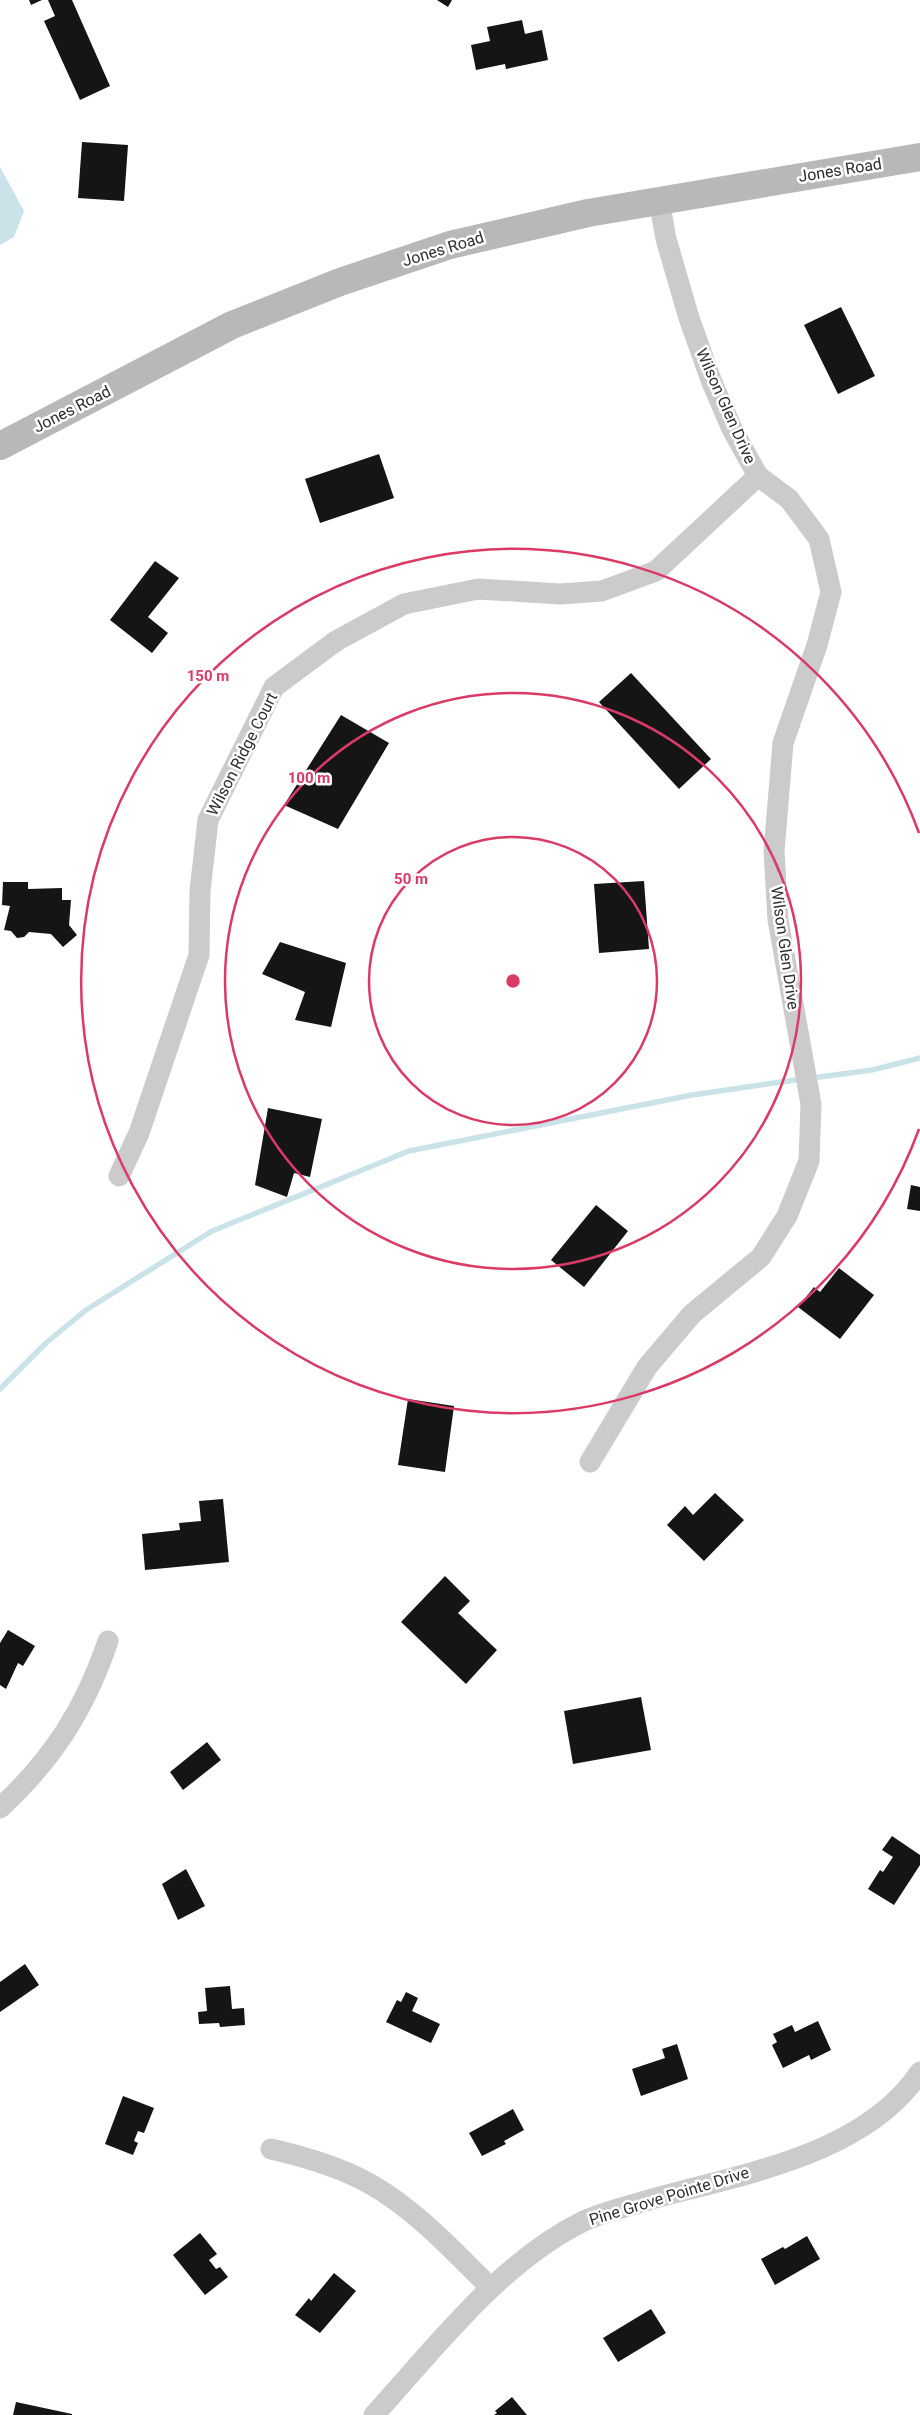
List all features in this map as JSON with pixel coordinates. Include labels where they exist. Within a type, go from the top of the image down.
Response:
[{"type":"street","name":"Jones Road","points":[[0,446],[232,325],[340,282],[450,245],[588,213],[920,157]]},
{"type":"street","name":"Wilson Glen Drive","points":[[590,1462],[647,1367],[692,1314],[761,1257],[787,1216],[809,1161],[811,1104],[778,920],[774,852],[784,743],[817,645],[831,592],[819,539],[789,499],[758,476],[732,429],[711,380],[689,318],[666,239],[659,200]]},
{"type":"street","name":"Wilson Ridge Court","points":[[119,1176],[139,1134],[199,955],[200,891],[208,820],[274,687],[336,641],[404,604],[478,589],[560,594],[602,590],[656,571],[758,476]]},
{"type":"street","points":[[0,1808],[43,1764],[64,1736],[97,1674],[108,1640]]},
{"type":"street","name":"Pine Grove Pointe Drive","points":[[374,2415],[491,2288],[534,2250],[584,2221],[776,2164],[839,2141],[879,2116],[912,2085],[920,2072]]},
{"type":"street","points":[[271,2149],[347,2172],[374,2186],[412,2213],[491,2288]]},
{"type":"water","points":[[0,167],[24,211],[14,237],[0,245]]},
{"type":"building","points":[[29,0],[42,0],[31,5]]},
{"type":"building","points":[[48,0],[72,0],[110,86],[80,100],[44,21],[55,16]]},
{"type":"building","points":[[437,0],[452,0],[448,7]]},
{"type":"building","points":[[522,20],[525,34],[542,30],[548,60],[506,69],[505,64],[476,70],[471,45],[490,41],[487,27]]},
{"type":"building","points":[[82,142],[128,145],[124,201],[78,198]]},
{"type":"building","points":[[841,307],[875,376],[838,394],[804,325]]},
{"type":"building","points":[[379,454],[394,498],[320,523],[305,479]]},
{"type":"building","points":[[155,561],[179,578],[148,617],[168,633],[152,653],[110,620]]},
{"type":"building","points":[[631,673],[711,759],[679,789],[599,702]]},
{"type":"building","points":[[341,715],[389,743],[338,829],[284,805]]},
{"type":"building","points":[[644,881],[649,949],[599,953],[594,884]]},
{"type":"building","points":[[3,882],[28,882],[28,889],[62,888],[62,900],[71,900],[69,925],[77,935],[63,947],[51,934],[29,932],[24,937],[17,938],[11,931],[4,930],[10,906],[2,905]]},
{"type":"building","points":[[280,942],[346,963],[331,1027],[295,1020],[305,992],[262,974]]},
{"type":"building","points":[[268,1108],[322,1119],[310,1177],[294,1173],[287,1197],[255,1185]]},
{"type":"building","points":[[911,1185],[920,1187],[920,1211],[907,1209]]},
{"type":"building","points":[[596,1205],[628,1231],[584,1287],[551,1260]]},
{"type":"building","points":[[839,1268],[874,1295],[840,1339],[798,1307],[814,1287],[820,1292]]},
{"type":"building","points":[[408,1399],[454,1406],[445,1472],[398,1465]]},
{"type":"building","points":[[715,1493],[744,1520],[704,1561],[667,1525],[685,1506],[693,1515]]},
{"type":"building","points":[[223,1499],[229,1562],[145,1570],[142,1534],[180,1530],[179,1523],[201,1521],[199,1501]]},
{"type":"building","points":[[445,1576],[470,1601],[458,1613],[497,1650],[466,1684],[401,1622]]},
{"type":"building","points":[[8,1630],[35,1646],[23,1666],[18,1663],[6,1689],[0,1685],[0,1643]]},
{"type":"building","points":[[641,1697],[651,1750],[573,1764],[564,1711]]},
{"type":"building","points":[[207,1742],[221,1760],[183,1790],[170,1772]]},
{"type":"building","points":[[892,1836],[920,1855],[920,1865],[894,1905],[868,1889],[880,1870],[883,1872],[893,1857],[882,1850]]},
{"type":"building","points":[[186,1869],[205,1906],[178,1920],[162,1884]]},
{"type":"building","points":[[25,1964],[39,1985],[0,2012],[0,1982]]},
{"type":"building","points":[[230,1986],[232,2009],[244,2008],[245,2025],[220,2027],[219,2023],[199,2024],[198,2012],[207,2011],[205,1988]]},
{"type":"building","points":[[406,1992],[418,1998],[412,2011],[440,2024],[431,2043],[386,2022],[397,2000],[401,2002]]},
{"type":"building","points":[[818,2021],[831,2050],[811,2060],[809,2055],[783,2068],[772,2045],[777,2042],[773,2034],[792,2025],[795,2032]]},
{"type":"building","points":[[677,2044],[688,2079],[641,2096],[632,2069],[665,2058],[662,2049]]},
{"type":"building","points":[[123,2096],[154,2108],[144,2133],[138,2131],[134,2141],[138,2143],[133,2155],[105,2144]]},
{"type":"building","points":[[513,2109],[524,2130],[504,2141],[506,2144],[482,2156],[469,2133]]},
{"type":"building","points":[[200,2233],[217,2254],[209,2260],[216,2269],[220,2267],[228,2277],[205,2295],[173,2255]]},
{"type":"building","points":[[807,2236],[820,2259],[775,2285],[761,2259],[783,2247],[785,2249]]},
{"type":"building","points":[[334,2273],[356,2291],[320,2333],[295,2315],[309,2298],[311,2301]]},
{"type":"building","points":[[651,2309],[666,2333],[618,2362],[603,2338]]},
{"type":"building","points":[[512,2397],[527,2415],[494,2415],[497,2413],[495,2411]]},
{"type":"building","points":[[16,2402],[72,2414],[72,2415],[13,2415]]},
{"type":"waterway","points":[[812,1078],[872,1070],[920,1058]]},
{"type":"waterway","points":[[0,1389],[46,1343],[86,1310],[212,1231],[409,1151],[692,1095],[802,1079]]}]
